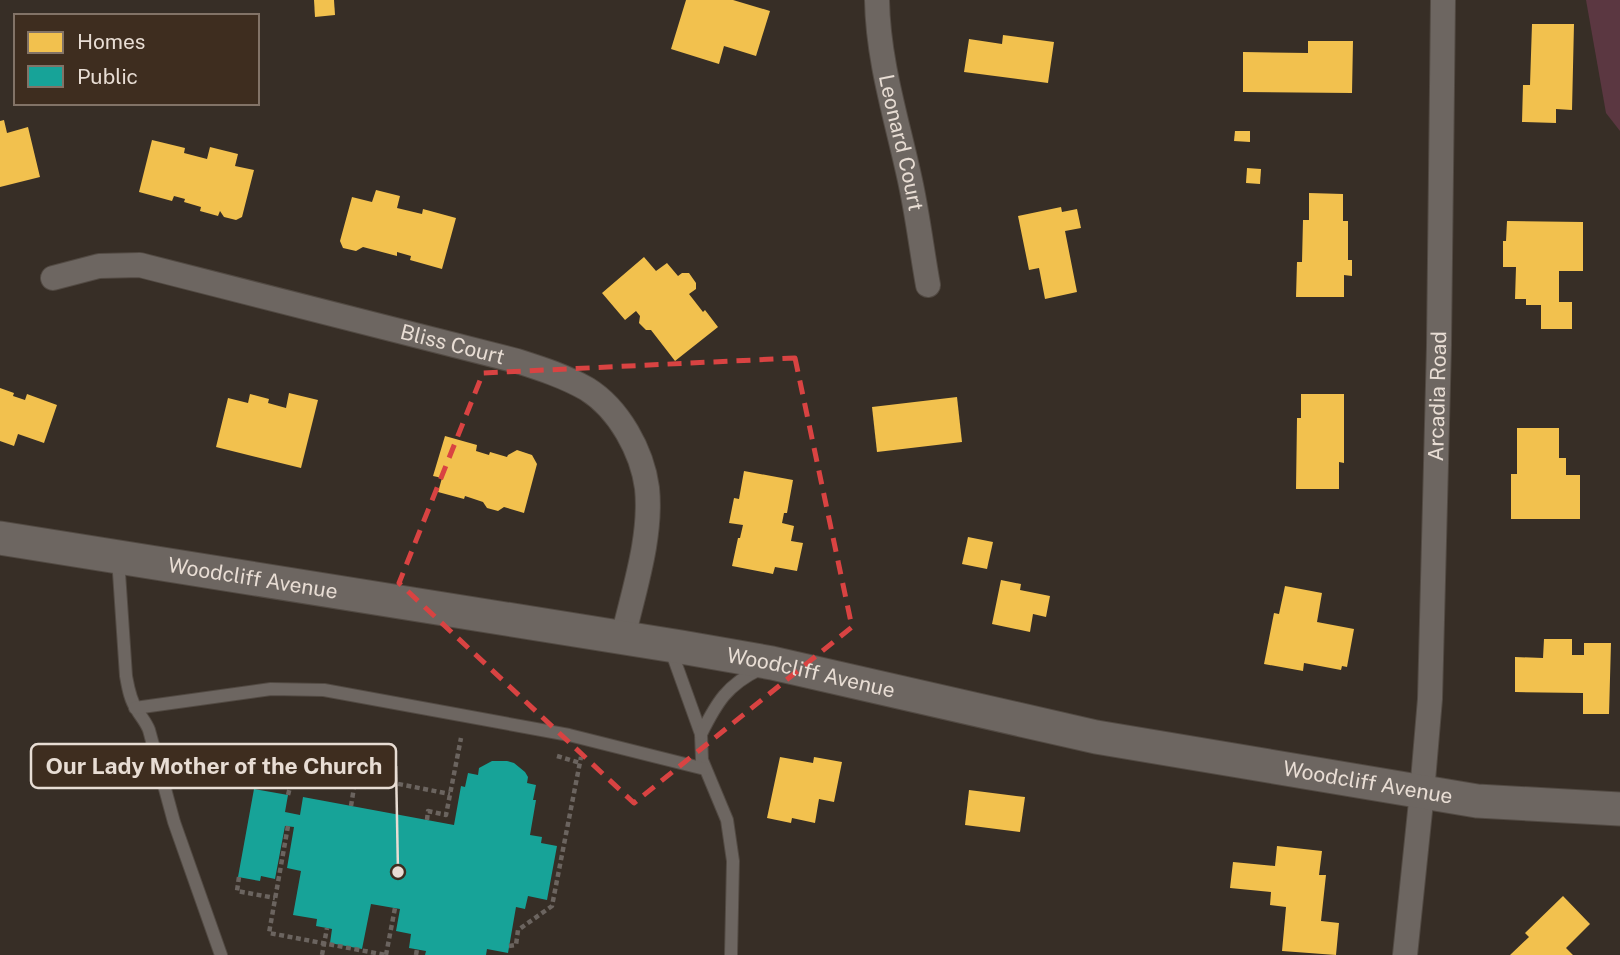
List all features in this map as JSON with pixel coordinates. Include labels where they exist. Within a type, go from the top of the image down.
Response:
[{"type":"main road","name":"Woodcliff Avenue","points":[[0,538],[772,663],[1097,737],[1422,792],[1477,801],[1620,809]]},
{"type":"street","name":"Leonard Court","points":[[877,0],[877,30],[911,186],[928,285]]},
{"type":"street","name":"Arcadia Road","points":[[1405,955],[1431,672],[1439,345],[1443,0]]},
{"type":"street","name":"Bliss Court","points":[[54,278],[99,266],[140,265],[517,361],[553,372],[589,391],[612,411],[630,438],[639,457],[647,488],[644,547],[623,637]]},
{"type":"lane","points":[[118,557],[129,690],[135,708],[149,730],[174,822],[221,955]]},
{"type":"lane","points":[[664,644],[673,656],[701,734]]},
{"type":"lane","points":[[732,955],[733,861],[727,820],[700,751],[701,734],[712,711],[727,692],[745,677],[772,663]]},
{"type":"lane","points":[[135,708],[271,689],[324,690],[569,734],[705,769]]},
{"type":"path","points":[[426,820],[428,811],[446,815],[461,738]]},
{"type":"path","points":[[509,946],[516,945],[518,930],[552,906],[584,739]]},
{"type":"path","points":[[288,795],[296,765],[450,794]]},
{"type":"path","points":[[351,806],[356,775]]},
{"type":"path","points":[[288,826],[268,933],[386,955],[395,908]]},
{"type":"path","points":[[239,877],[237,891],[275,898]]},
{"type":"path","points":[[322,955],[327,928]]},
{"type":"highlighted area","points":[[795,358],[852,627],[634,803],[399,583],[483,373]]},
{"type":"shaded area","points":[[1586,0],[1620,0],[1620,131],[1606,113]]},
{"type":"building: Homes","points":[[314,0],[334,0],[335,15],[315,17]]},
{"type":"building: Homes","points":[[686,0],[733,0],[770,11],[756,56],[724,46],[719,64],[671,49]]},
{"type":"building: Homes","points":[[1532,24],[1574,24],[1572,110],[1556,109],[1556,123],[1522,122],[1523,85],[1530,85]]},
{"type":"building: Homes","points":[[1003,35],[1054,42],[1048,83],[964,72],[969,39],[1002,44]]},
{"type":"building: Homes","points":[[1308,41],[1353,41],[1352,93],[1243,92],[1243,52],[1308,53]]},
{"type":"building: Homes","points":[[4,120],[7,133],[28,127],[40,177],[0,187],[0,121]]},
{"type":"building: Homes","points":[[1235,131],[1250,131],[1250,142],[1234,141]]},
{"type":"building: Homes","points":[[152,140],[185,148],[184,153],[207,159],[210,147],[238,154],[235,166],[254,170],[242,217],[236,220],[224,217],[220,211],[218,216],[200,211],[201,207],[184,202],[185,199],[174,196],[172,201],[139,192]]},
{"type":"building: Homes","points":[[1247,168],[1261,169],[1260,184],[1246,183]]},
{"type":"building: Homes","points":[[376,190],[400,196],[397,208],[422,214],[423,209],[456,218],[442,269],[410,260],[411,256],[397,252],[397,256],[363,247],[356,251],[343,248],[340,241],[352,197],[372,202]]},
{"type":"building: Homes","points":[[1309,193],[1343,194],[1343,221],[1348,221],[1348,260],[1352,260],[1352,276],[1344,275],[1344,297],[1296,297],[1297,262],[1302,262],[1303,220],[1309,220]]},
{"type":"building: Homes","points":[[1061,207],[1062,212],[1077,209],[1081,228],[1065,231],[1077,292],[1045,299],[1039,268],[1029,270],[1018,216]]},
{"type":"building: Homes","points":[[1507,221],[1583,222],[1583,271],[1559,271],[1559,302],[1572,302],[1572,329],[1541,329],[1541,305],[1526,305],[1526,299],[1515,299],[1516,267],[1503,267],[1503,241],[1506,241]]},
{"type":"building: Homes","points":[[644,257],[656,271],[667,263],[678,276],[689,273],[696,283],[696,289],[689,294],[718,327],[675,361],[651,330],[646,330],[639,323],[640,316],[636,311],[625,320],[602,293]]},
{"type":"building: Homes","points":[[0,388],[25,400],[27,394],[57,405],[44,443],[18,434],[14,446],[0,441]]},
{"type":"building: Homes","points":[[289,393],[318,400],[301,468],[216,447],[228,398],[248,403],[250,394],[269,399],[268,403],[286,408]]},
{"type":"building: Homes","points":[[1301,394],[1344,394],[1344,463],[1339,462],[1339,489],[1296,489],[1297,418],[1301,418]]},
{"type":"building: Homes","points":[[957,397],[962,442],[877,452],[872,407]]},
{"type":"building: Homes","points":[[1517,428],[1559,428],[1559,458],[1566,458],[1566,475],[1580,475],[1580,519],[1511,519],[1511,474],[1517,474]]},
{"type":"building: Homes","points":[[445,436],[477,445],[476,451],[489,455],[490,452],[507,457],[517,450],[532,455],[537,464],[524,513],[504,507],[498,511],[465,496],[464,499],[438,492],[442,478],[433,476]]},
{"type":"building: Homes","points":[[744,471],[793,480],[787,513],[784,513],[782,523],[794,526],[791,541],[803,543],[797,571],[775,567],[773,574],[732,566],[743,525],[729,523],[734,498],[739,499]]},
{"type":"building: Homes","points":[[968,537],[993,542],[987,569],[962,564]]},
{"type":"building: Homes","points":[[1001,580],[1021,584],[1020,590],[1050,596],[1046,617],[1033,614],[1030,632],[992,624]]},
{"type":"building: Homes","points":[[1285,586],[1322,593],[1317,622],[1354,629],[1347,667],[1342,666],[1341,670],[1304,663],[1303,671],[1264,664],[1274,613],[1279,614]]},
{"type":"building: Homes","points":[[1544,639],[1572,639],[1572,655],[1584,655],[1584,643],[1611,643],[1609,714],[1583,714],[1583,693],[1515,692],[1515,657],[1543,658]]},
{"type":"building: Homes","points":[[780,757],[813,763],[814,757],[842,762],[834,802],[819,799],[815,823],[792,818],[791,823],[767,818]]},
{"type":"building: Homes","points":[[969,790],[1025,797],[1020,832],[965,825]]},
{"type":"building: Homes","points":[[1277,846],[1322,851],[1319,875],[1326,875],[1321,921],[1339,923],[1336,955],[1282,951],[1286,907],[1270,905],[1271,892],[1230,888],[1233,862],[1275,866]]},
{"type":"building: Homes","points":[[1563,896],[1590,924],[1566,948],[1573,955],[1510,955],[1529,937],[1525,933]]},
{"type":"building: Public","points":[[492,761],[514,763],[525,772],[527,783],[536,785],[530,835],[542,837],[541,843],[557,846],[547,900],[528,896],[525,909],[516,907],[508,953],[487,949],[486,955],[425,955],[426,951],[409,948],[411,934],[396,931],[400,909],[371,904],[362,949],[330,943],[332,929],[316,926],[317,919],[293,915],[301,871],[287,868],[294,827],[285,826],[275,879],[261,876],[260,881],[238,877],[254,789],[288,795],[285,812],[300,815],[303,797],[454,825],[461,786],[465,787],[468,773],[478,775],[479,768]]},
{"type":"place","name":"Our Lady Mother of the Church","points":[[398,872]]}]
